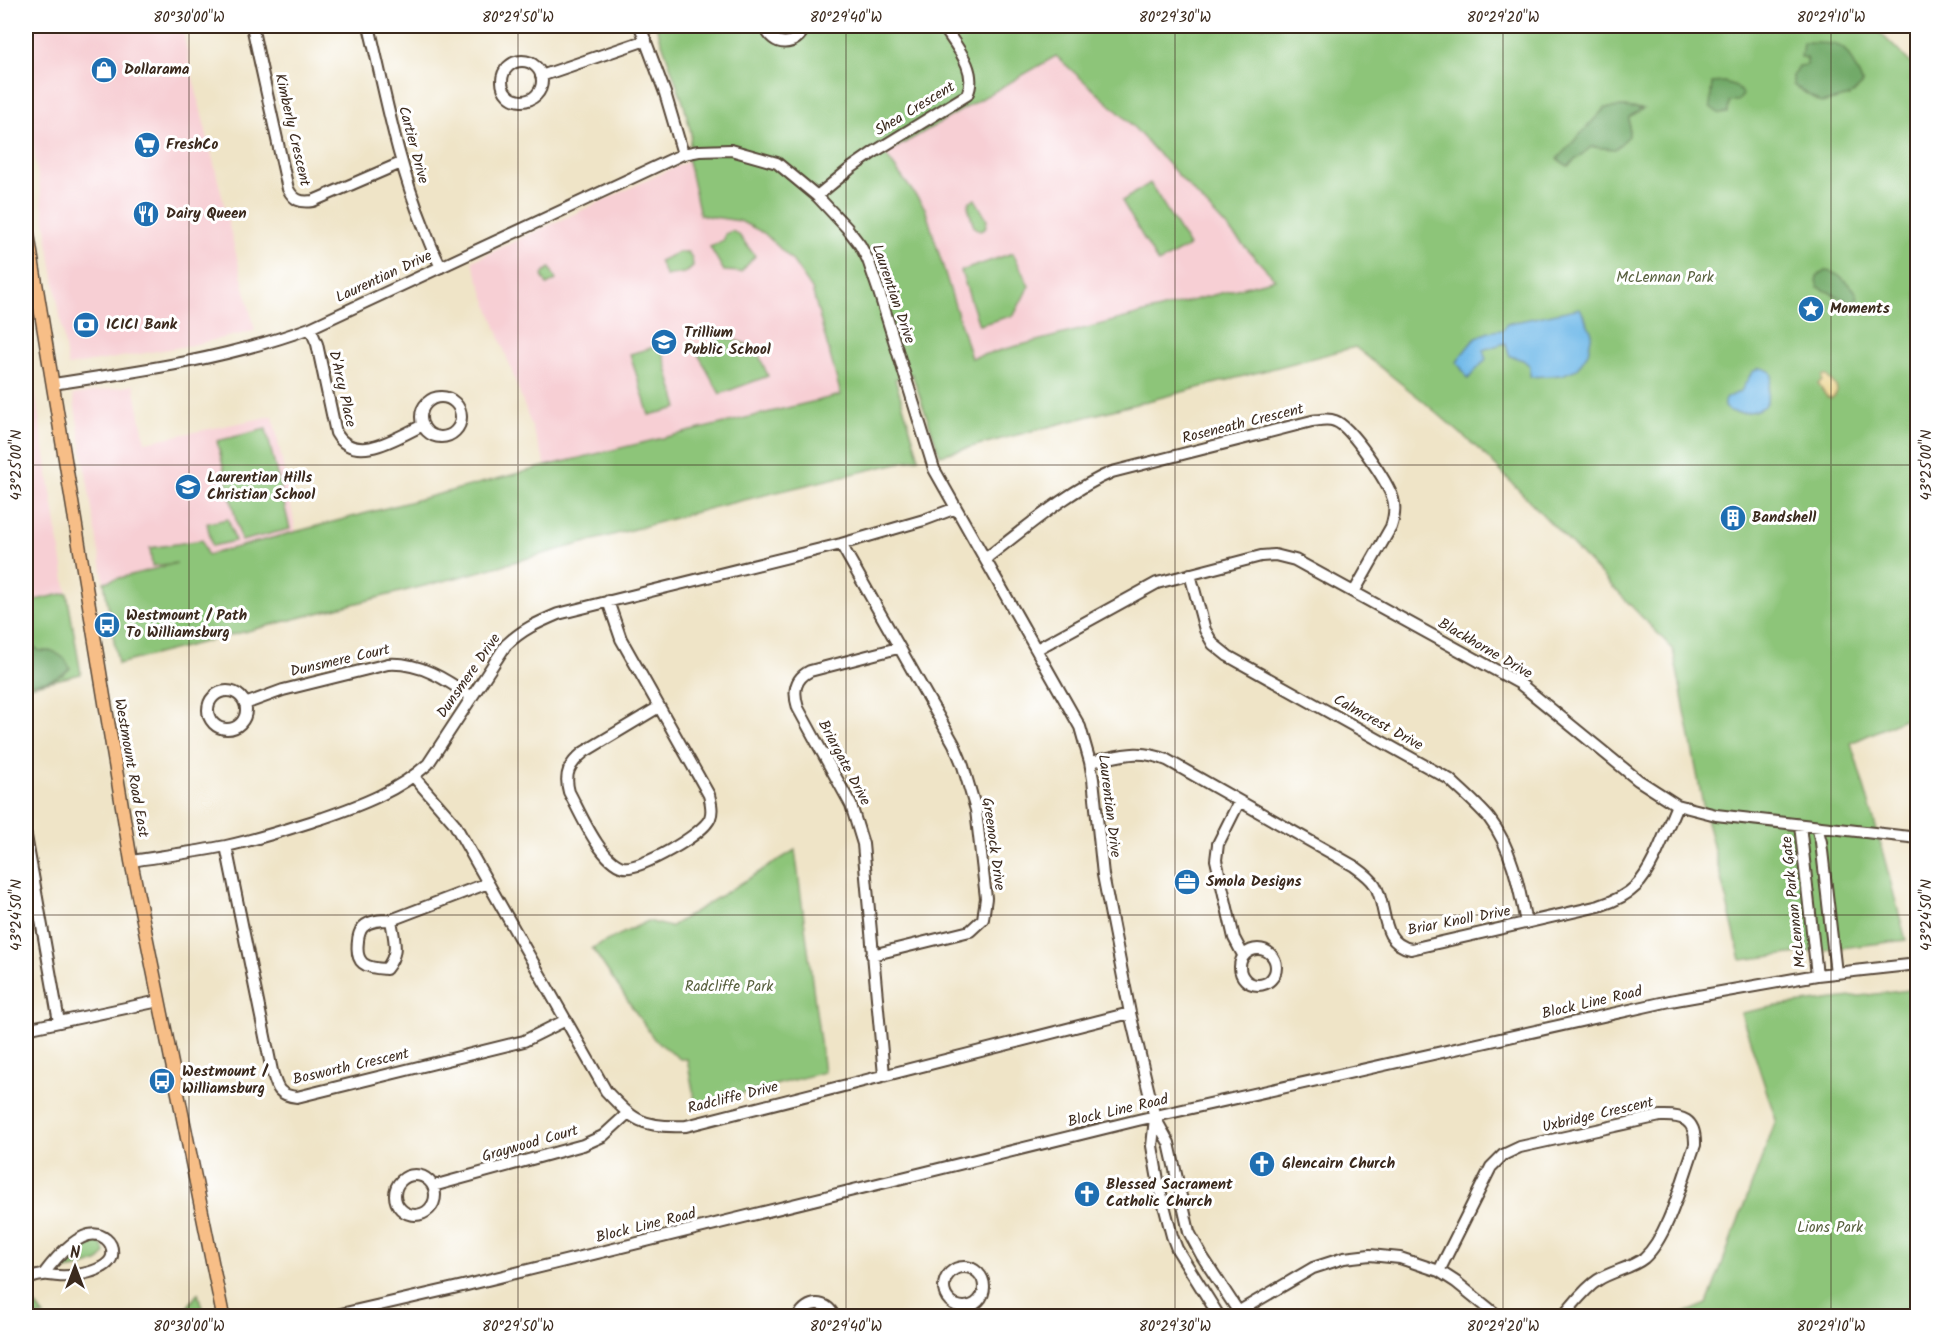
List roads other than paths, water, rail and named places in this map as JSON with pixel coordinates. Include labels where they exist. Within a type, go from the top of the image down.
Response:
[{"type":"main road","name":"Westmount Road East","points":[[26,222],[131,861],[223,1317]]},
{"type":"street","name":"Kimberly Crescent","points":[[252,26],[288,189],[297,201],[313,201],[401,163]]},
{"type":"street","name":"Cartier Drive","points":[[369,26],[401,163],[413,201],[441,267]]},
{"type":"street","points":[[640,26],[665,93],[683,154]]},
{"type":"street","points":[[765,26],[772,38],[787,42],[801,35],[805,26]]},
{"type":"street","name":"Shea Crescent","points":[[817,196],[850,168],[967,95],[971,87],[971,74],[943,26]]},
{"type":"street","points":[[541,76],[646,40]]},
{"type":"street","name":"Laurentian Drive","points":[[53,384],[212,357],[270,343],[310,328],[683,154],[730,150],[777,163],[817,196],[860,245],[868,260],[934,469],[1075,716],[1090,762],[1103,875],[1130,1013],[1155,1118],[1169,1143],[1189,1232],[1234,1314]]},
{"type":"street","name":"D'Arcy Place","points":[[310,328],[317,344],[336,434],[340,441],[348,446],[368,448],[378,446],[423,425]]},
{"type":"street","name":"Roseneath Crescent","points":[[985,560],[1077,490],[1112,472],[1312,421],[1328,419],[1336,421],[1352,433],[1389,489],[1395,508],[1391,527],[1354,592]]},
{"type":"street","name":"Dunsmere Drive","points":[[131,861],[226,846],[268,836],[342,811],[397,789],[428,764],[506,645],[520,632],[558,614],[841,544],[924,520],[956,508]]},
{"type":"street","name":"Greenock Drive","points":[[841,544],[954,744],[976,810],[986,898],[983,919],[970,931],[872,955]]},
{"type":"street","name":"Blackhorne Drive","points":[[1036,649],[1156,582],[1261,556],[1275,555],[1295,560],[1519,683],[1638,780],[1677,805],[1716,815],[1917,838]]},
{"type":"street","name":"Calmcrest Drive","points":[[1190,574],[1204,630],[1213,644],[1228,656],[1449,779],[1472,799],[1490,820],[1506,847],[1517,877],[1526,923]]},
{"type":"street","points":[[608,602],[621,639],[709,795],[711,803],[710,818],[703,829],[694,836],[656,858],[635,866],[622,867],[607,856],[599,846],[569,792],[567,773],[575,759],[659,707]]},
{"type":"street","name":"Briargate Drive","points":[[884,1075],[863,844],[851,805],[798,708],[794,693],[798,681],[810,671],[898,648]]},
{"type":"street","name":"Dunsmere Court","points":[[245,704],[283,690],[388,664],[403,663],[439,676],[471,697]]},
{"type":"street","name":"Briar Knoll Drive","points":[[1090,762],[1134,753],[1152,754],[1167,760],[1354,866],[1375,885],[1389,933],[1394,941],[1402,947],[1411,949],[1599,906],[1626,894],[1637,886],[1645,875],[1677,805]]},
{"type":"street","name":"Radcliffe Drive","points":[[414,777],[454,823],[606,1091],[627,1114],[649,1124],[668,1127],[686,1126],[1130,1013]]},
{"type":"street","points":[[1239,802],[1218,844],[1216,860],[1234,938],[1243,955]]},
{"type":"street","name":"McLennan Park Gate","points":[[1800,825],[1817,975]]},
{"type":"street","name":"McLennan Park Gate","points":[[1817,827],[1821,842],[1836,973]]},
{"type":"street","points":[[26,836],[59,1022]]},
{"type":"street","name":"Bosworth Crescent","points":[[226,846],[276,1087],[287,1096],[297,1097],[524,1041],[566,1020]]},
{"type":"street","points":[[391,920],[395,959],[386,969],[372,968],[362,963],[357,954],[358,937],[363,927],[375,921],[391,920],[488,883]]},
{"type":"street","name":"Block Line Road","points":[[332,1317],[1155,1118],[1670,1001],[1817,975],[1917,964]]},
{"type":"street","points":[[26,1029],[159,1001]]},
{"type":"street","name":"Graywood Court","points":[[433,1186],[583,1145],[603,1137],[627,1114]]},
{"type":"street","name":"Uxbridge Crescent","points":[[1439,1271],[1491,1167],[1503,1155],[1520,1147],[1660,1116],[1677,1115],[1685,1118],[1695,1132],[1695,1145],[1667,1222],[1655,1246],[1643,1259],[1594,1283],[1563,1317]]},
{"type":"street","name":"Laurentian Drive","points":[[1155,1118],[1152,1146],[1159,1186],[1172,1236],[1177,1249],[1219,1317]]},
{"type":"street","points":[[26,1279],[43,1275],[73,1276],[102,1267],[111,1257],[111,1246],[105,1238],[99,1235],[89,1235],[70,1245],[57,1256],[43,1275]]},
{"type":"street","points":[[1234,1314],[1313,1268],[1344,1258],[1370,1255],[1400,1258],[1439,1271],[1498,1317]]},
{"type":"street","points":[[799,1317],[805,1307],[818,1304],[829,1308],[834,1317]]},
{"type":"water","points":[[1580,308],[1592,333],[1588,353],[1577,369],[1562,375],[1530,377],[1530,366],[1523,360],[1510,356],[1505,343],[1483,350],[1486,359],[1468,379],[1457,362],[1466,349],[1481,335],[1503,330],[1506,324]]},
{"type":"water","points":[[1760,368],[1772,374],[1767,403],[1753,411],[1740,413],[1725,407],[1727,398],[1741,391],[1752,372]]},
{"type":"place","name":"Dollarama","points":[[104,70]]},
{"type":"place","name":"FreshCo","points":[[147,145]]},
{"type":"place","name":"Dairy Queen","points":[[146,214]]},
{"type":"place","name":"Moments","points":[[1811,309]]},
{"type":"place","name":"ICICI Bank","points":[[86,325]]},
{"type":"place","name":"Trillium Public School","points":[[664,342]]},
{"type":"place","name":"Laurentian Hills Christian School","points":[[188,487]]},
{"type":"place","name":"Bandshell","points":[[1733,518]]},
{"type":"place","name":"Westmount / Path To Williamsburg","points":[[107,625]]},
{"type":"place","name":"Smola Designs","points":[[1187,882]]},
{"type":"place","name":"Westmount / Williamsburg","points":[[162,1081]]},
{"type":"place","name":"Glencairn Church","points":[[1262,1164]]},
{"type":"place","name":"Blessed Sacrament Catholic Church","points":[[1087,1194]]},
{"type":"park label","name":"McLennan Park","points":[[1665,278]]},
{"type":"park label","name":"Radcliffe Park","points":[[729,987]]},
{"type":"park label","name":"Lions Park","points":[[1830,1228]]}]
